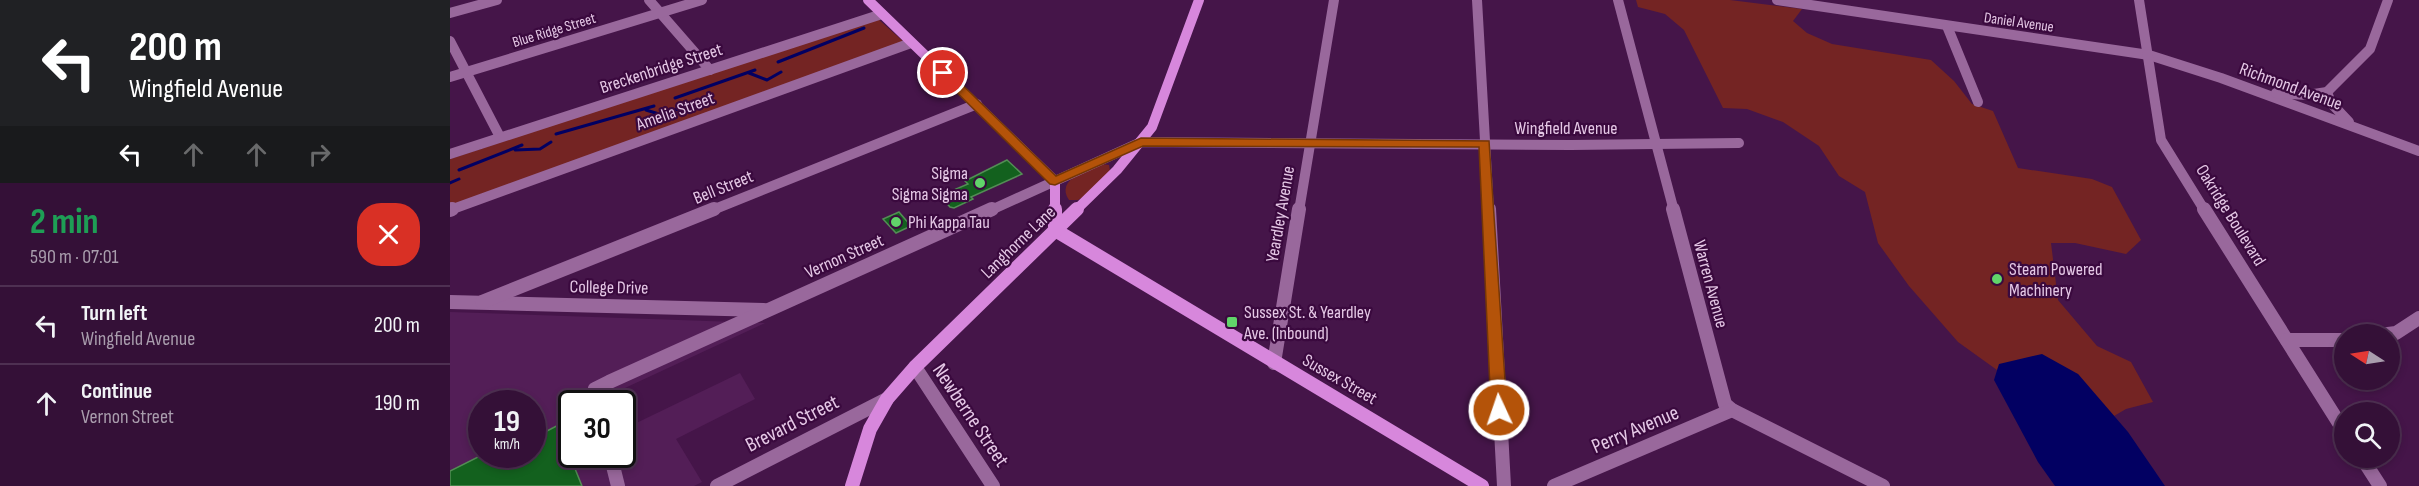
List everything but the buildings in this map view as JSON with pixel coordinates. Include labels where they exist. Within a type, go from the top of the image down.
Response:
[{"type":"street","points":[[450,13],[497,0]]},
{"type":"street","points":[[649,0],[710,69]]},
{"type":"street","name":"Blue Ridge Street","points":[[450,77],[702,0]]},
{"type":"street","points":[[868,0],[1055,181],[1055,230]]},
{"type":"street","name":"Langhorne Lane","points":[[852,486],[870,429],[887,399],[915,367],[1117,170],[1152,127],[1199,0]]},
{"type":"street","name":"Yeardley Avenue","points":[[1274,363],[1334,0]]},
{"type":"street","points":[[1477,0],[1504,486]]},
{"type":"street","name":"Warren Avenue","points":[[1618,0],[1722,395],[1725,404],[1732,410]]},
{"type":"street","name":"Daniel Avenue","points":[[1777,0],[1819,3],[1947,27],[2149,56]]},
{"type":"street","name":"Oakridge Boulevard","points":[[2139,0],[2161,140],[2334,415]]},
{"type":"street","points":[[2256,90],[2299,94],[2327,93],[2370,49],[2388,0]]},
{"type":"street","name":"Breckenbridge Street","points":[[450,154],[882,14]]},
{"type":"street","points":[[1947,27],[1978,102]]},
{"type":"street","points":[[450,41],[500,137]]},
{"type":"street","name":"Amelia Street","points":[[450,210],[911,43]]},
{"type":"street","name":"Richmond Avenue","points":[[2149,56],[2256,90],[2419,151]]},
{"type":"street","points":[[2327,93],[2331,103],[2355,127]]},
{"type":"street","name":"Bell Street","points":[[482,302],[977,104]]},
{"type":"street","name":"Wingfield Avenue","points":[[1141,142],[1739,143]]},
{"type":"street","name":"Vernon Street","points":[[595,390],[1141,142]]},
{"type":"street","name":"Sussex Street","points":[[1055,230],[1482,486]]},
{"type":"street","name":"College Drive","points":[[450,302],[768,310]]},
{"type":"street","points":[[2400,330],[2419,318]]},
{"type":"street","points":[[2287,340],[2334,340]]},
{"type":"street","name":"Newberne Street","points":[[915,367],[993,486]]},
{"type":"street","name":"Brevard Street","points":[[717,486],[887,399]]},
{"type":"street","points":[[1732,410],[1883,486]]},
{"type":"street","name":"Perry Avenue","points":[[1554,486],[1732,410]]},
{"type":"street","points":[[614,468],[618,486]]},
{"type":"street","points":[[2368,468],[2380,486]]},
{"type":"shaded area","points":[[1636,0],[1730,0],[1802,9],[1793,21],[1807,33],[1832,44],[1931,60],[1954,81],[1972,104],[1993,111],[2018,168],[2092,179],[2112,187],[2141,240],[2126,254],[2075,243],[2051,243],[2058,300],[2097,346],[2131,362],[2153,402],[2126,409],[2114,416],[2078,374],[2000,364],[1997,370],[1958,342],[1909,286],[1878,243],[1865,192],[1839,176],[1819,146],[1783,122],[1747,109],[1723,108],[1684,30],[1665,14],[1638,7]]},
{"type":"shaded area","points":[[877,18],[905,43],[450,206],[450,159]]},
{"type":"shaded area","points":[[1102,164],[1109,165],[1110,171],[1083,197],[1078,200],[1069,200],[1066,186],[1070,181],[1082,172]]},
{"type":"shaded area","points":[[450,312],[765,323],[621,390],[558,390],[558,468],[636,468],[636,423],[740,373],[755,399],[676,439],[702,482],[694,486],[450,486]]},
{"type":"shaded area","points":[[2042,354],[2078,374],[2128,432],[2165,486],[2055,486],[2038,462],[1994,380],[1999,364]]},
{"type":"waterway","points":[[778,62],[864,28]]},
{"type":"waterway","points":[[675,98],[755,70]]},
{"type":"waterway","points":[[749,73],[767,80],[781,72]]},
{"type":"waterway","points":[[556,134],[654,106]]},
{"type":"waterway","points":[[646,110],[662,115],[683,107]]},
{"type":"waterway","points":[[515,150],[540,149],[551,142]]},
{"type":"waterway","points":[[459,170],[522,145]]},
{"type":"waterway","points":[[450,183],[459,179]]},
{"type":"place","name":"Sigma Sigma Sigma","points":[[980,183]]},
{"type":"place","name":"Phi Kappa Tau","points":[[896,222]]},
{"type":"place","name":"Steam Powered Machinery","points":[[1997,279]]},
{"type":"place","name":"Sussex St. & Yeardley Ave. (Inbound)","points":[[1232,322]]},
{"type":"route","points":[[943,73],[1055,181],[1141,142],[1485,144],[1499,410]]}]
